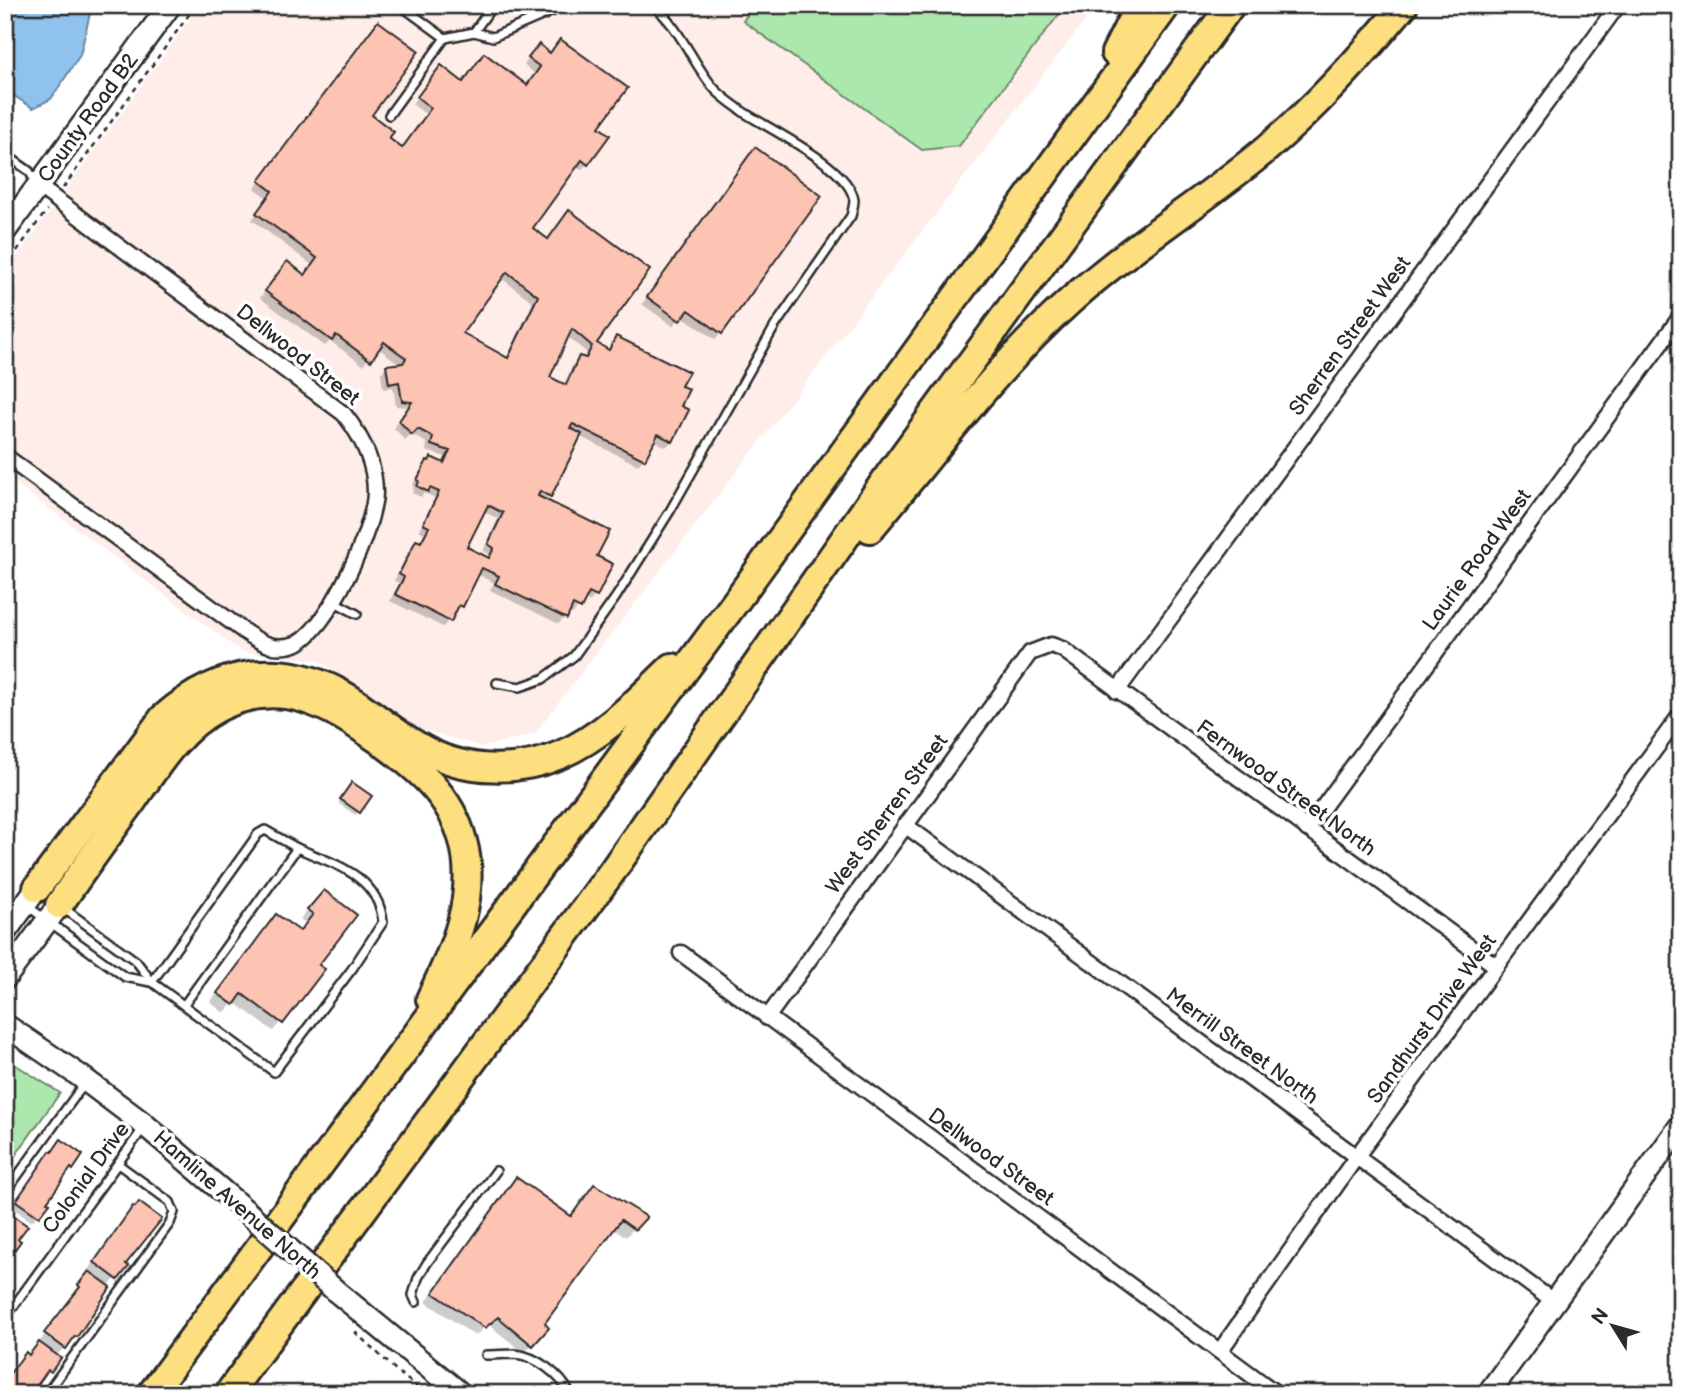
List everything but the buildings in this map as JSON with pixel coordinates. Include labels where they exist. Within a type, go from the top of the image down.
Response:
[{"type":"highway","points":[[1046,172],[1129,29],[1139,5]]},
{"type":"highway","points":[[151,1394],[738,597],[1167,5]]},
{"type":"highway","points":[[228,1394],[611,873],[899,461],[1231,5]]},
{"type":"highway","points":[[769,647],[1034,336],[1071,300],[1118,261],[1220,185],[1302,118],[1337,83],[1404,5]]},
{"type":"highway","points":[[32,896],[163,718],[180,703],[220,681],[265,673],[316,681],[351,700],[426,751],[469,765],[515,767],[559,756],[600,732],[634,704],[738,597]]},
{"type":"highway","points":[[53,912],[171,747],[201,718],[237,701],[276,695],[315,702],[341,714],[432,782],[456,821],[464,842],[468,871],[463,916],[447,962],[418,1022],[381,1085]]},
{"type":"street","name":"County Road B2","points":[[5,231],[46,193],[170,5]]},
{"type":"street","name":"Sherren Street West","points":[[1117,691],[1618,5]]},
{"type":"street","name":"Dellwood Street","points":[[8,464],[261,643],[282,647],[302,640],[321,622],[365,540],[373,517],[375,491],[372,462],[359,433],[344,414],[46,193]]},
{"type":"street","name":"Laurie Road West","points":[[1307,829],[1681,316]]},
{"type":"street","name":"Fernwood Street North","points":[[1051,645],[1062,649],[1496,967]]},
{"type":"street","name":"West Sherren Street","points":[[767,1018],[1030,653],[1051,645]]},
{"type":"street","name":"Sandhurst Drive West","points":[[1220,1351],[1357,1156],[1681,714]]},
{"type":"street","name":"Merrill Street North","points":[[905,825],[1554,1302]]},
{"type":"street","points":[[5,932],[32,896]]},
{"type":"street","points":[[5,978],[53,912]]},
{"type":"street","name":"Dellwood Street","points":[[681,953],[1277,1394]]},
{"type":"street","name":"Hamline Avenue North","points":[[5,1026],[86,1080],[145,1125],[337,1292],[461,1394]]},
{"type":"street","points":[[1488,1394],[1681,1125]]},
{"type":"lane","points":[[400,5],[445,38]]},
{"type":"lane","points":[[474,32],[493,5]]},
{"type":"lane","points":[[389,116],[445,38],[474,32],[493,37],[567,5]]},
{"type":"lane","points":[[497,683],[520,687],[543,679],[575,656],[617,597],[670,511],[775,326],[851,216],[854,200],[845,183],[829,166],[713,89],[688,49],[652,5]]},
{"type":"lane","points":[[5,154],[29,171],[46,193]]},
{"type":"lane","points":[[333,601],[357,614]]},
{"type":"lane","points":[[32,896],[53,912],[135,961],[152,982],[274,1072],[383,922],[381,906],[370,888],[352,873],[265,830],[258,834],[152,982]]},
{"type":"lane","points":[[184,1005],[297,848]]},
{"type":"lane","points":[[32,896],[125,977],[152,982]]},
{"type":"lane","points":[[5,1193],[86,1080]]},
{"type":"lane","name":"Colonial Drive","points":[[5,1318],[145,1125]]},
{"type":"lane","points":[[46,1394],[170,1223],[174,1212],[170,1202],[118,1164]]},
{"type":"lane","points":[[416,1302],[413,1296],[426,1263],[496,1171]]},
{"type":"lane","points":[[486,1355],[518,1354],[537,1362],[557,1376],[570,1394]]},
{"type":"path","points":[[5,267],[46,193],[196,5]]},
{"type":"path","points":[[354,1331],[398,1373],[426,1394]]},
{"type":"shaded area","points":[[200,5],[1097,5],[534,734],[482,747],[418,728],[318,660],[242,652],[5,476],[5,273]]},
{"type":"green space","points":[[754,5],[1066,5],[959,146],[922,150],[743,21]]},
{"type":"green space","points":[[5,1058],[60,1093],[5,1170]]},
{"type":"water","points":[[5,5],[92,5],[80,55],[51,99],[33,108],[5,90]]}]
